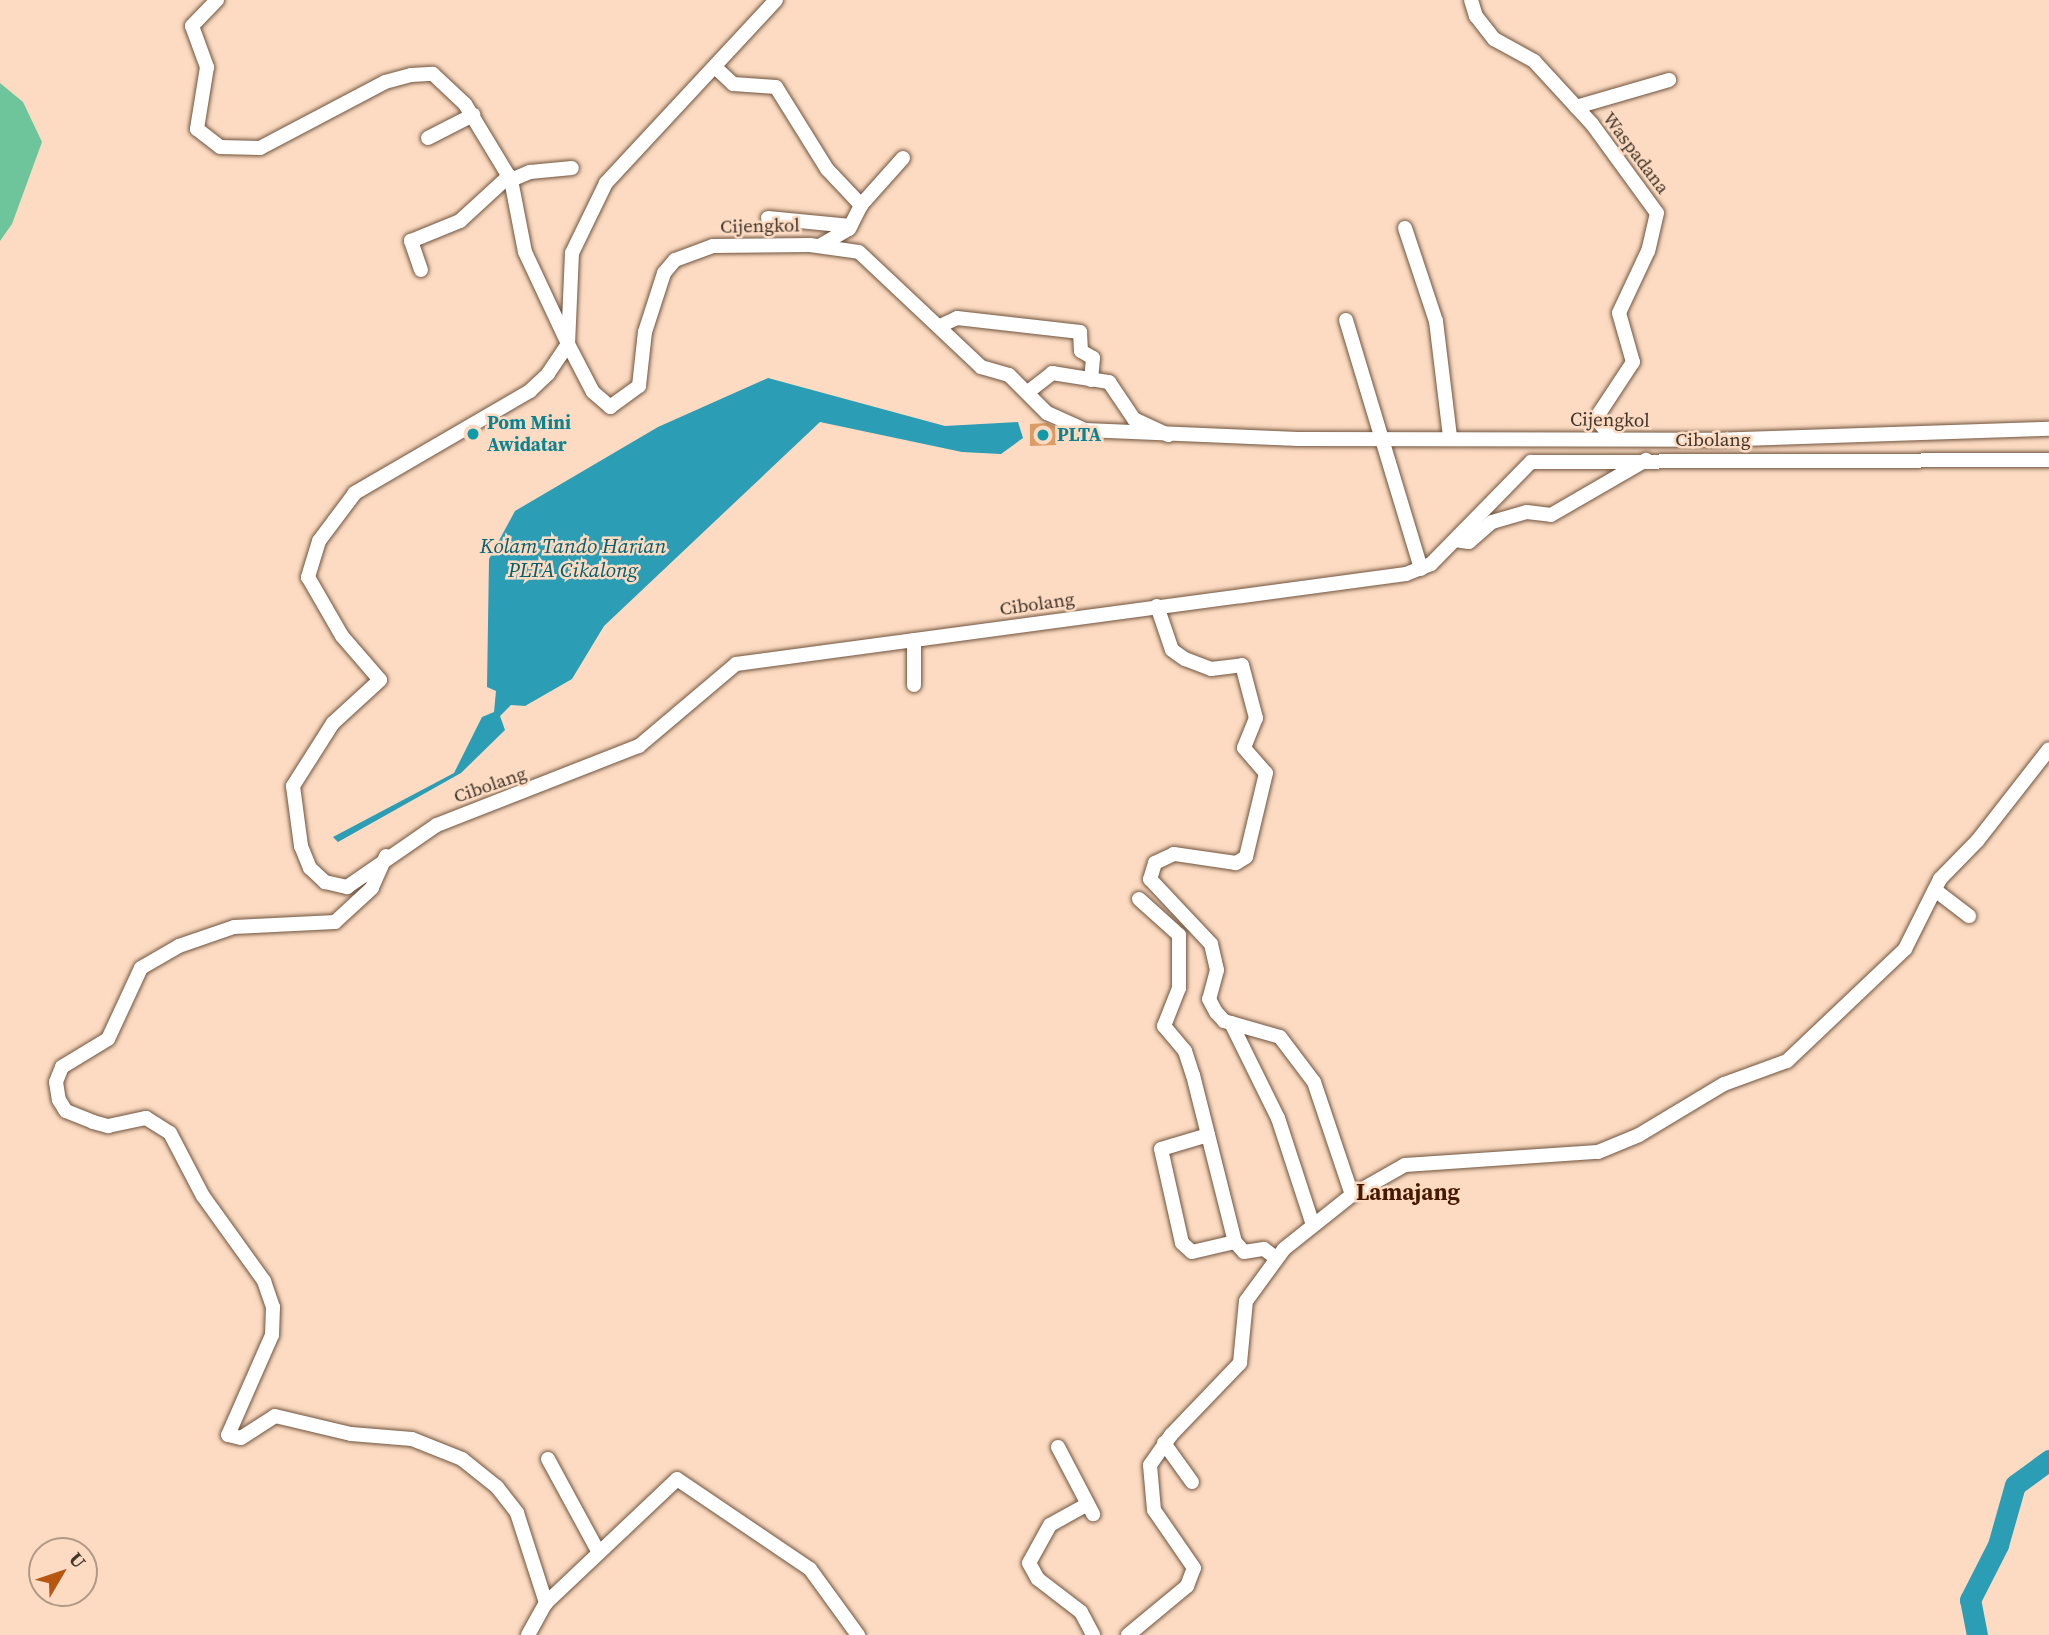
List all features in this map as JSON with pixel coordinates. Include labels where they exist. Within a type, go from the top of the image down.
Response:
[{"type":"street","points":[[217,0],[192,26],[207,67],[197,129],[220,147],[260,148],[385,82],[411,75],[436,76],[473,116],[510,178],[526,253],[568,344]]},
{"type":"street","points":[[568,344],[572,253],[585,220],[606,183],[776,0]]},
{"type":"street","name":"Waspadana","points":[[1471,0],[1476,16],[1494,39],[1534,61],[1576,107],[1624,163],[1657,213],[1648,251],[1619,313],[1633,362],[1600,412],[1599,422],[1613,439]]},
{"type":"street","points":[[715,67],[733,83],[776,87],[827,169],[861,205]]},
{"type":"street","points":[[1576,107],[1669,80]]},
{"type":"street","points":[[428,138],[473,116]]},
{"type":"street","points":[[819,246],[851,226],[861,205],[903,158]]},
{"type":"street","points":[[421,270],[411,241],[460,221],[510,178],[541,170],[572,168]]},
{"type":"street","points":[[768,218],[851,226]]},
{"type":"street","points":[[1405,228],[1436,321],[1450,437]]},
{"type":"street","name":"Cijengkol","points":[[568,344],[593,392],[614,407],[639,386],[645,332],[664,273],[675,260],[713,246],[819,246],[859,251],[981,367],[1009,375],[1047,413],[1085,430],[1171,436],[1381,440],[1450,437],[1613,439],[2049,429]]},
{"type":"street","points":[[940,326],[957,318],[1080,332],[1081,351],[1093,358],[1091,380]]},
{"type":"street","points":[[1346,320],[1421,569]]},
{"type":"street","name":"Cibolang","points":[[568,344],[530,391],[355,493],[335,514],[307,569],[332,620],[380,680],[333,723],[299,771],[291,801],[294,822],[310,868],[332,886],[347,887],[386,856],[475,808],[522,796],[639,746],[736,664],[1421,569],[1455,540],[1531,462],[2049,460]]},
{"type":"street","name":"Cijengkol","points":[[1028,392],[1052,373],[1110,382],[1135,419],[1171,436]]},
{"type":"street","points":[[1455,540],[1469,542],[1492,522],[1527,512],[1551,515],[1647,460]]},
{"type":"street","points":[[1157,606],[1172,650],[1211,668],[1242,664],[1254,700],[1256,723],[1244,748],[1266,773],[1246,857],[1236,863],[1174,854],[1161,858],[1149,871],[1154,887],[1211,944],[1217,970],[1209,999],[1224,1021],[1265,1028],[1295,1054],[1314,1082],[1352,1195]]},
{"type":"street","points":[[914,640],[914,685]]},
{"type":"street","points":[[1128,1635],[1193,1578],[1192,1558],[1161,1522],[1149,1497],[1150,1465],[1181,1423],[1240,1363],[1246,1301],[1276,1258],[1352,1195],[1405,1165],[1598,1152],[1724,1084],[1787,1061],[1905,949],[1935,890],[2049,749]]},
{"type":"street","points":[[386,856],[372,888],[335,922],[234,927],[179,946],[141,968],[108,1039],[62,1067],[56,1082],[59,1100],[66,1111],[85,1120],[108,1126],[146,1118],[170,1133],[209,1205],[264,1281],[273,1307],[272,1335],[228,1435],[241,1438],[275,1416],[351,1434],[412,1438],[462,1459],[497,1487],[517,1513],[547,1603]]},
{"type":"street","points":[[1935,890],[1969,916]]},
{"type":"street","points":[[1139,898],[1179,935],[1179,988],[1164,1026],[1185,1051],[1235,1242],[1244,1252],[1264,1249],[1276,1258]]},
{"type":"street","points":[[1231,1023],[1278,1118],[1313,1225]]},
{"type":"street","points":[[1208,1135],[1161,1149],[1182,1243],[1192,1252],[1235,1242]]},
{"type":"street","points":[[1168,1439],[1192,1482]]},
{"type":"street","points":[[1058,1447],[1089,1509],[1050,1525],[1029,1563],[1038,1579],[1081,1612],[1093,1635]]},
{"type":"street","points":[[548,1459],[598,1551]]},
{"type":"street","points":[[528,1635],[547,1603],[598,1551],[671,1483],[682,1480],[810,1569],[858,1635]]},
{"type":"green space","points":[[0,83],[23,102],[42,142],[12,224],[0,241]]},
{"type":"water","name":"Kolam Tando Harian PLTA Cikalong","points":[[768,378],[945,426],[1018,422],[1023,438],[1001,454],[962,452],[820,422],[604,626],[572,679],[525,706],[511,705],[500,716],[505,730],[461,773],[338,842],[333,837],[454,773],[482,717],[494,712],[496,691],[487,687],[489,559],[515,511],[658,427]]},
{"type":"building","name":"PLTA","points":[[1047,423],[1055,427],[1056,445],[1030,446],[1030,424]]},
{"type":"waterway","points":[[1977,1635],[1970,1600],[1998,1545],[2015,1485],[2049,1460]]},
{"type":"place","name":"Pom Mini Awidatar","points":[[473,434]]},
{"type":"place","name":"PLTA","points":[[1043,435]]},
{"type":"district","name":"Lamajang","points":[[1408,1192]]}]
